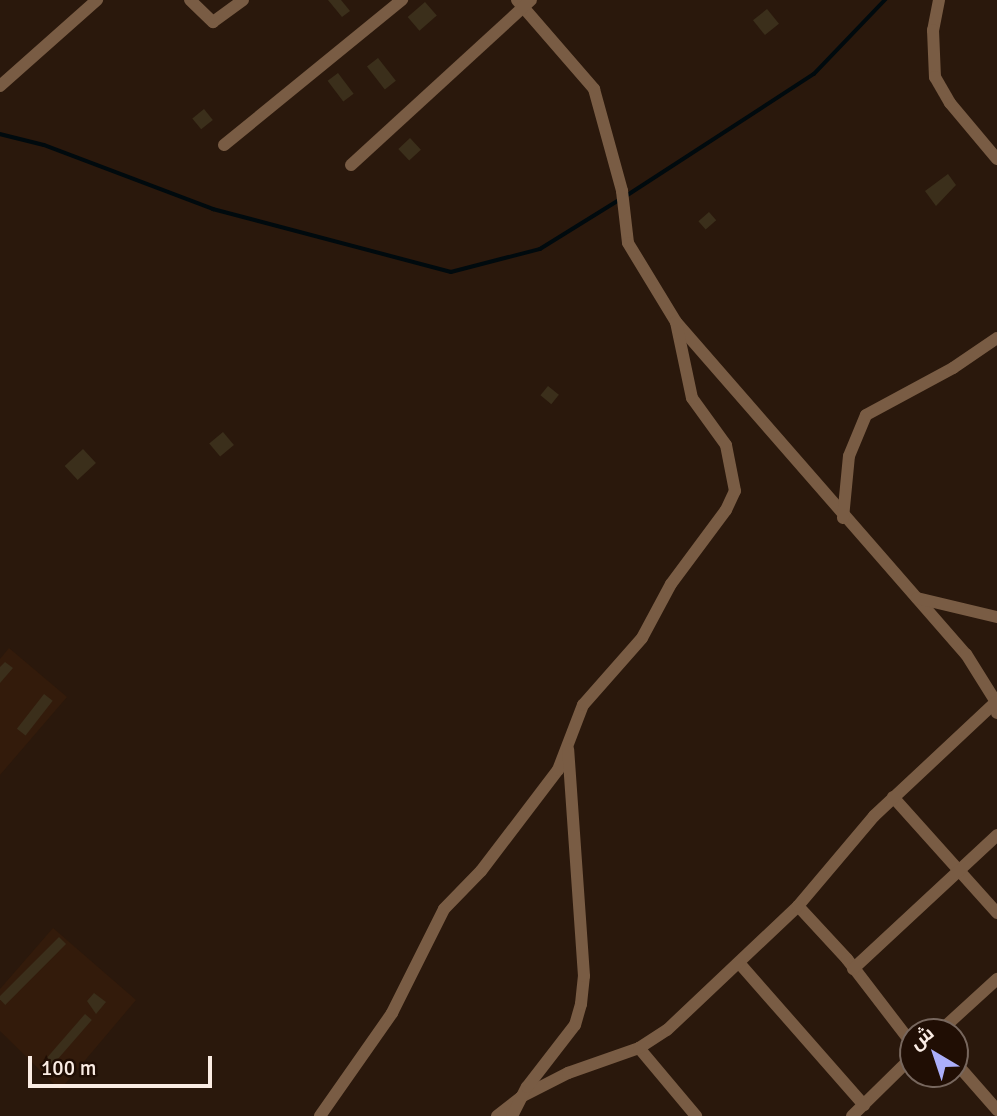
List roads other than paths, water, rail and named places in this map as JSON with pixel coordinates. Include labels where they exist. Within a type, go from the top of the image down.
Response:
[{"type":"street","points":[[0,86],[96,0]]},
{"type":"street","points":[[190,0],[213,22],[243,0]]},
{"type":"street","points":[[224,145],[402,0]]},
{"type":"street","points":[[939,0],[933,30],[935,77],[950,103],[997,159]]},
{"type":"street","points":[[351,165],[524,2],[594,89],[622,191],[628,243],[676,322],[843,518],[966,654],[996,707],[893,797],[798,906],[740,964],[667,1030],[639,1048],[568,1073],[521,1097],[497,1116]]},
{"type":"street","points":[[320,1116],[392,1013],[444,909],[496,852],[568,750],[583,705],[642,638],[671,584],[726,510],[735,491],[726,445],[692,398],[676,322]]},
{"type":"street","points":[[843,518],[849,456],[866,415],[953,368],[997,338]]},
{"type":"street","points":[[916,598],[997,617]]},
{"type":"street","points":[[512,1116],[521,1097],[569,1033],[581,1004],[584,976],[568,750]]},
{"type":"street","points":[[893,797],[961,869],[997,913]]},
{"type":"street","points":[[853,969],[997,835]]},
{"type":"street","points":[[798,906],[899,1027]]},
{"type":"street","points":[[740,964],[864,1105]]},
{"type":"street","points":[[954,1018],[997,979]]},
{"type":"street","points":[[639,1048],[696,1116]]},
{"type":"street","points":[[852,1116],[899,1070]]},
{"type":"street","points":[[969,1078],[997,1110]]},
{"type":"waterway","points":[[626,196],[814,74],[885,0]]},
{"type":"waterway","points":[[0,134],[44,145],[213,209],[451,272],[540,249],[619,200]]}]
